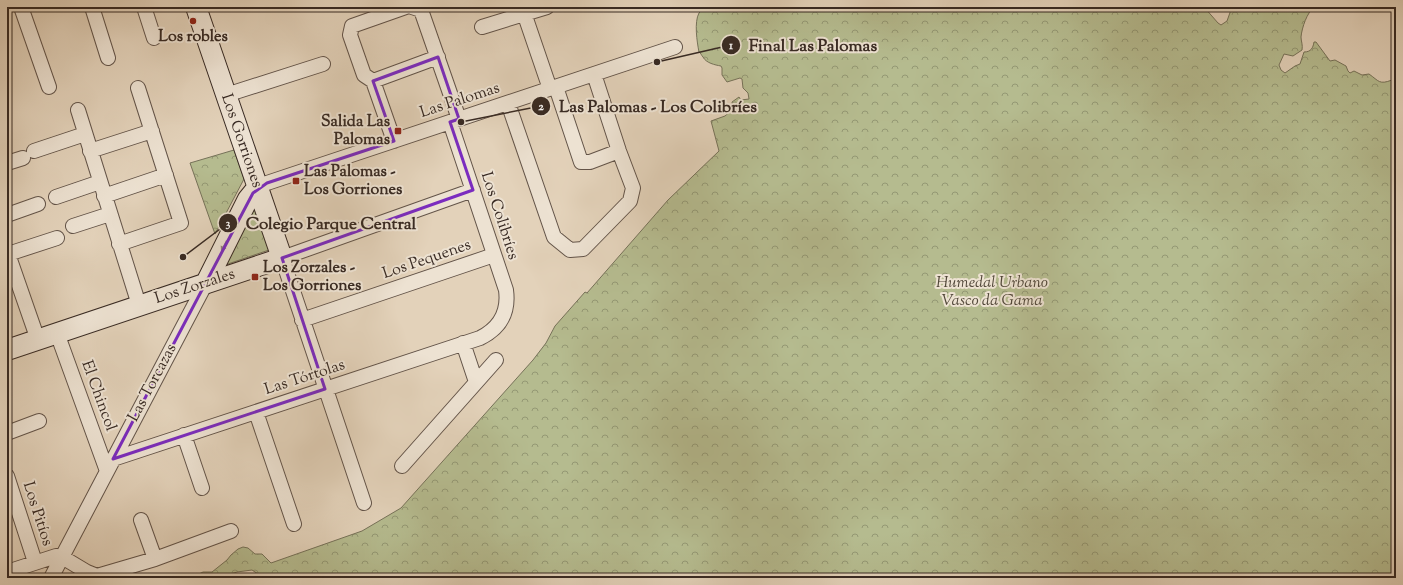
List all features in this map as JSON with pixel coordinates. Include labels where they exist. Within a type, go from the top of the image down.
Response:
[{"type":"street","points":[[21,7],[49,87]]},
{"type":"street","points":[[92,7],[108,58]]},
{"type":"street","points":[[144,7],[154,38]]},
{"type":"street","name":"Los Gorriones","points":[[196,7],[364,503]]},
{"type":"street","points":[[394,141],[373,81],[364,74],[350,35],[352,26],[406,7]]},
{"type":"street","name":"Los Colibríes","points":[[412,7],[421,10],[438,57],[473,190],[506,290],[506,310],[502,321]]},
{"type":"street","points":[[482,27],[523,11],[547,7]]},
{"type":"street","points":[[523,11],[581,162],[590,162],[619,151]]},
{"type":"street","name":"Las Palomas","points":[[257,188],[267,183],[675,47]]},
{"type":"street","points":[[373,81],[438,57]]},
{"type":"street","points":[[226,95],[323,64]]},
{"type":"street","points":[[508,103],[554,237],[570,250],[583,249],[630,201],[633,188],[619,151],[594,74]]},
{"type":"street","points":[[119,244],[181,223],[138,88]]},
{"type":"street","points":[[78,110],[139,305]]},
{"type":"street","points":[[90,151],[152,131]]},
{"type":"street","points":[[7,164],[85,134]]},
{"type":"street","points":[[104,196],[166,175]]},
{"type":"street","points":[[56,197],[100,182]]},
{"type":"street","name":"Las Torcazas","points":[[51,578],[206,283],[248,199],[257,188]]},
{"type":"street","name":"Los Zorzales","points":[[7,350],[282,258],[473,190]]},
{"type":"street","points":[[7,215],[38,204]]},
{"type":"street","points":[[73,226],[110,214]]},
{"type":"street","points":[[38,340],[12,280],[8,252],[58,238]]},
{"type":"street","name":"Los Pequenes","points":[[302,320],[494,255]]},
{"type":"street","name":"Las Tórtolas","points":[[110,465],[184,435],[486,335],[502,321]]},
{"type":"street","name":"El Chincol","points":[[57,333],[110,465]]},
{"type":"street","points":[[463,343],[476,382]]},
{"type":"street","points":[[402,466],[496,360]]},
{"type":"street","points":[[256,412],[294,524]]},
{"type":"street","points":[[7,433],[39,421]]},
{"type":"street","points":[[184,435],[202,488]]},
{"type":"street","name":"Los Pitíos","points":[[7,476],[35,562]]},
{"type":"street","points":[[141,520],[155,559]]},
{"type":"street","points":[[7,572],[56,556],[62,557],[87,572],[97,576],[155,559],[231,531]]},
{"type":"highlighted area","points":[[438,57],[459,119],[450,122],[473,190],[282,258],[325,389],[113,459],[253,193],[267,183],[394,141],[373,81]]},
{"type":"green space","name":"Humedal Urbano Vasco da Gama","points":[[714,7],[1204,7],[1221,25],[1227,21],[1232,7],[1314,7],[1307,16],[1302,29],[1302,50],[1293,56],[1284,54],[1279,65],[1281,70],[1285,73],[1300,64],[1304,52],[1310,50],[1314,42],[1316,42],[1330,61],[1335,60],[1346,66],[1350,73],[1354,71],[1362,75],[1369,74],[1379,82],[1392,80],[1396,84],[1396,578],[258,578],[258,574],[252,570],[237,572],[218,578],[179,578],[197,575],[203,572],[212,572],[238,549],[243,547],[248,548],[255,554],[262,554],[271,563],[362,531],[401,508],[533,360],[546,343],[555,326],[585,292],[587,293],[668,200],[719,151],[711,121],[725,116],[733,109],[732,102],[739,97],[741,100],[749,99],[748,93],[743,88],[742,79],[740,78],[727,82],[722,75],[721,66],[708,62],[699,52],[696,32],[697,17],[702,11]]},
{"type":"green space","points":[[234,150],[244,179],[215,234],[190,163]]},
{"type":"green space","points":[[251,200],[269,250],[216,268]]},
{"type":"place","name":"Los robles","points":[[193,21]]},
{"type":"place","name":"Final Las Palomas","points":[[657,62]]},
{"type":"place","name":"Las Palomas - Los Colibríes","points":[[461,122]]},
{"type":"place","name":"Salida Las Palomas","points":[[398,131]]},
{"type":"place","name":"Las Palomas - Los Gorriones","points":[[296,181]]},
{"type":"place","name":"Colegio Parque Central","points":[[183,257]]},
{"type":"place","name":"Los Zorzales - Los Gorriones","points":[[255,277]]}]
